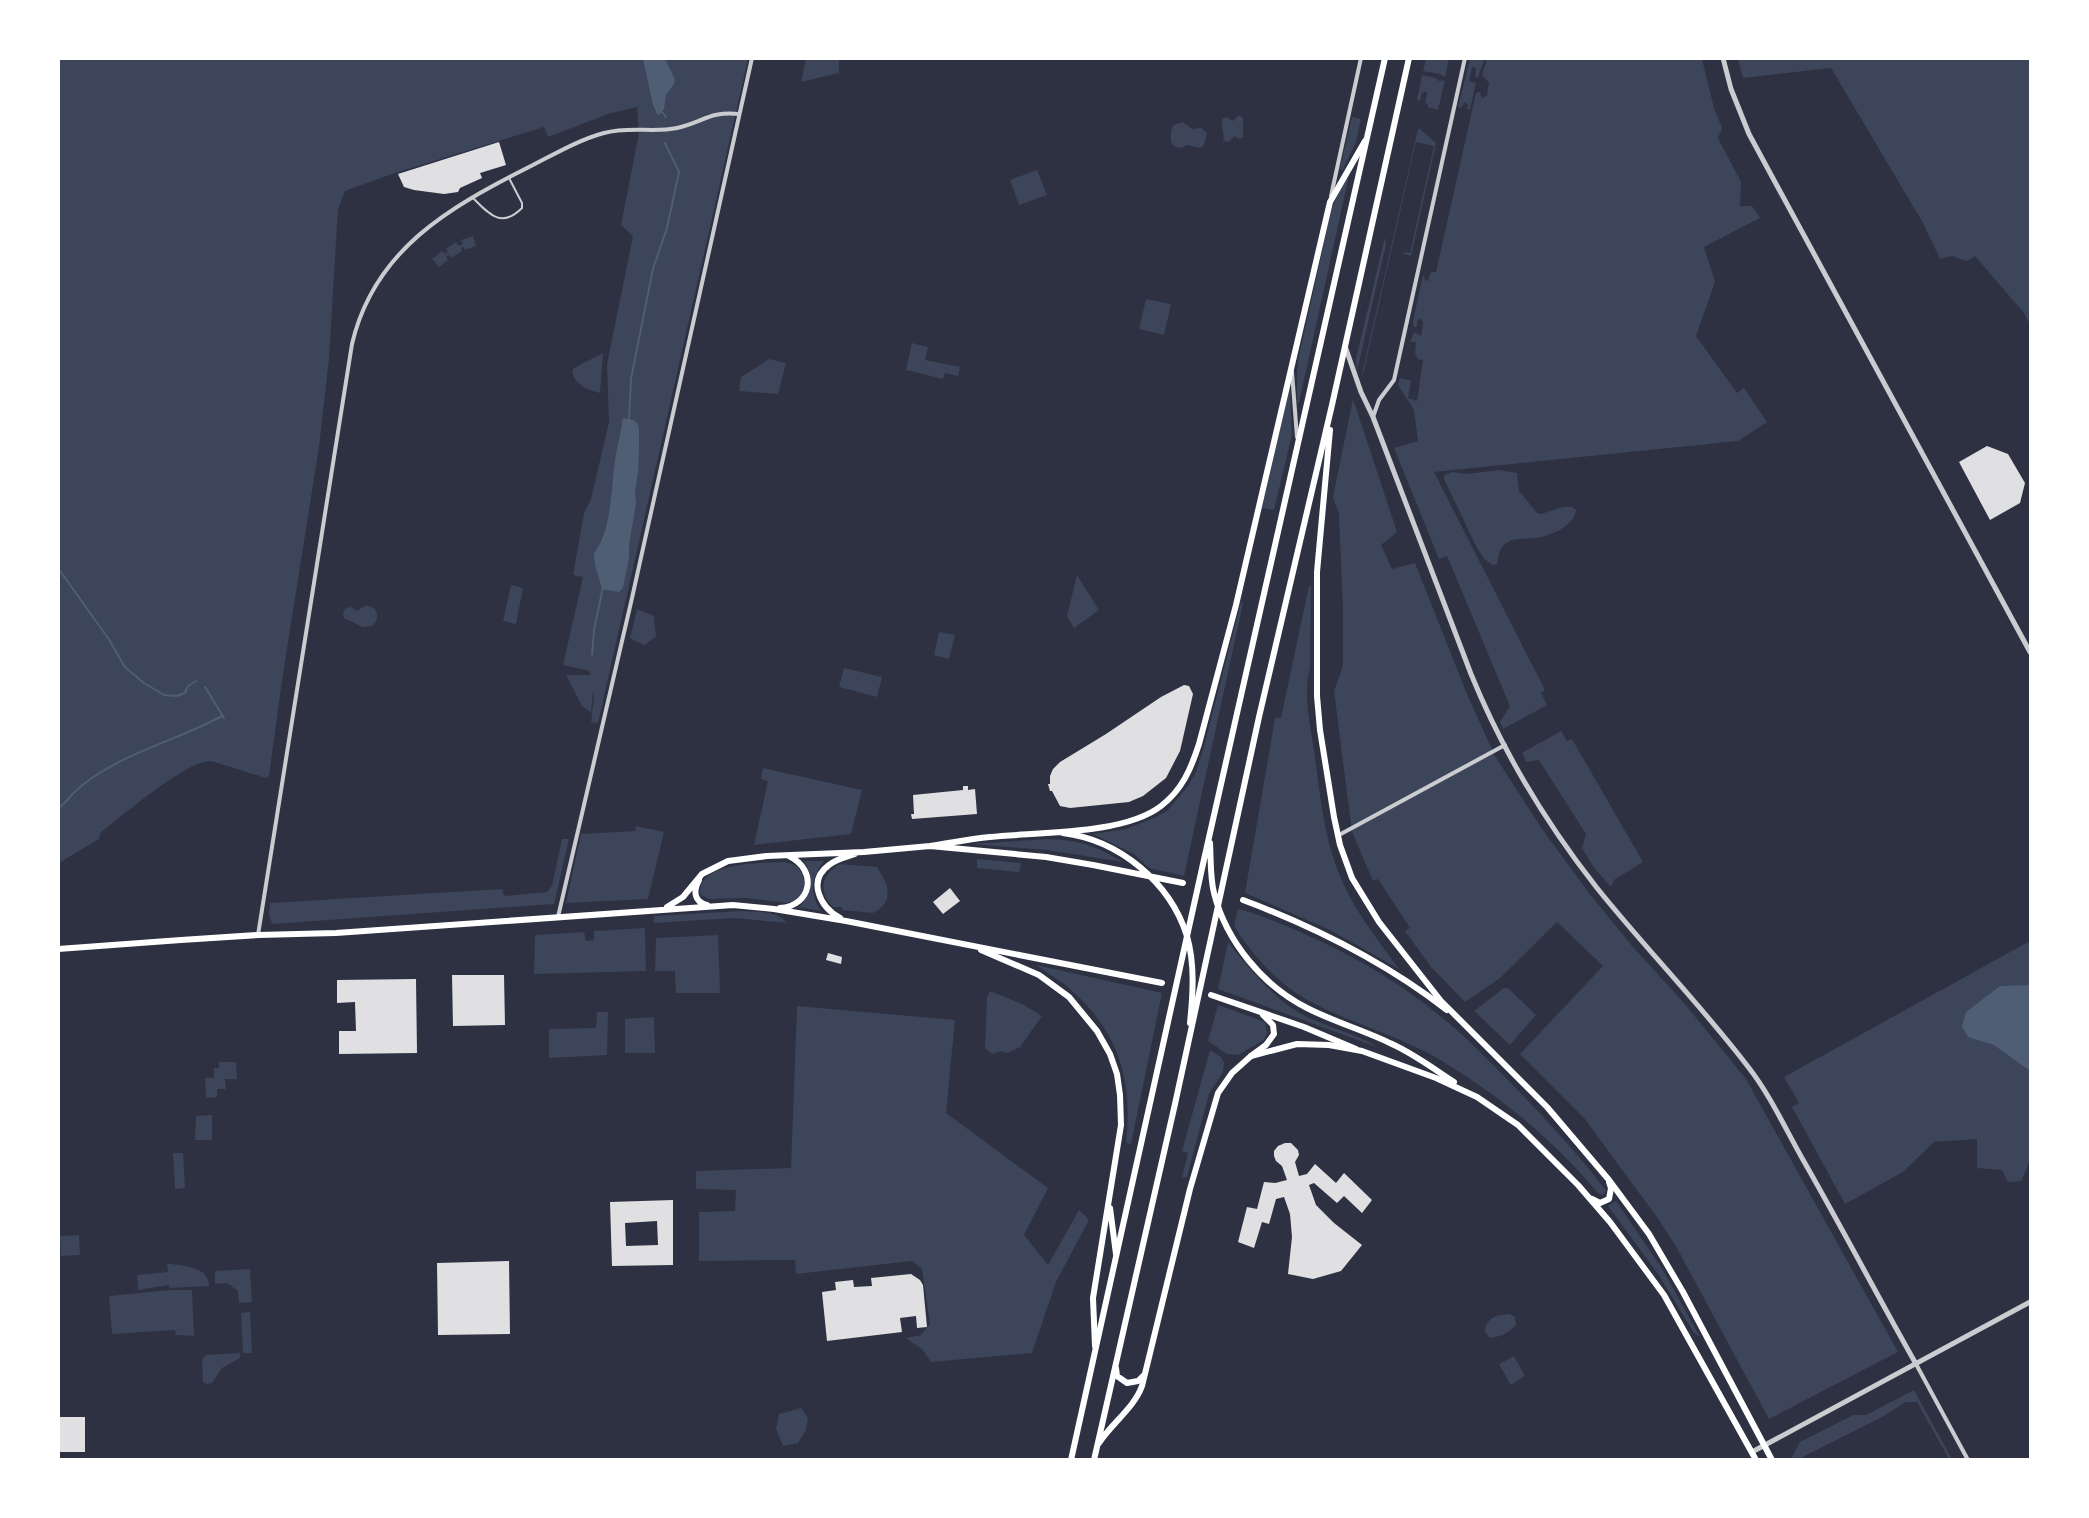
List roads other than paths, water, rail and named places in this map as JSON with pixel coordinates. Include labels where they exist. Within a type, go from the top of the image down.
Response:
[{"type":"main road","points":[[1071,1460],[1210,831],[1385,58]]},
{"type":"main road","points":[[1094,1460],[1175,1104],[1259,717],[1332,405],[1409,58]]},
{"type":"main road","points":[[660,909],[676,903],[708,870],[735,860],[930,846],[989,837],[1114,825],[1144,816],[1170,798],[1189,772],[1199,744],[1236,605],[1330,202],[1368,136]]},
{"type":"main road","points":[[1332,405],[1318,545],[1317,681],[1320,730],[1338,836],[1352,878],[1369,906],[1412,965],[1455,1016],[1547,1107],[1609,1180],[1649,1233],[1772,1460]]},
{"type":"main road","points":[[1210,831],[1211,878],[1218,908],[1235,942],[1261,973],[1281,991],[1305,1007],[1398,1047],[1518,1125],[1589,1197],[1664,1295],[1756,1460]]},
{"type":"main road","points":[[1045,833],[1075,835],[1094,840],[1110,848],[1149,875],[1171,902],[1187,938],[1192,974],[1189,1038]]},
{"type":"main road","points":[[930,846],[1065,860],[1183,884]]},
{"type":"main road","points":[[846,921],[831,913],[823,904],[819,894],[819,878],[832,862],[864,852]]},
{"type":"main road","points":[[774,909],[785,908],[798,902],[804,896],[807,888],[807,878],[803,867],[786,855]]},
{"type":"main road","points":[[708,870],[700,878],[695,894],[702,903],[774,909],[846,921],[1162,983]]},
{"type":"main road","points":[[1243,900],[1351,948],[1455,1016]]},
{"type":"main road","points":[[58,950],[258,935],[336,933],[714,905]]},
{"type":"main road","points":[[973,946],[1039,975],[1060,989],[1084,1013],[1104,1043],[1118,1074],[1121,1110],[1119,1139],[1093,1298],[1096,1350]]},
{"type":"main road","points":[[1210,995],[1436,1078],[1478,1097]]},
{"type":"main road","points":[[1096,1448],[1115,1421],[1137,1397],[1218,1093],[1232,1073],[1266,1045],[1274,1034],[1275,1029],[1269,1021],[1254,1010]]},
{"type":"main road","points":[[1251,1056],[1297,1044],[1329,1045],[1362,1051]]},
{"type":"main road","points":[[1589,1197],[1600,1203],[1609,1199],[1611,1188],[1609,1180]]},
{"type":"main road","points":[[1109,1201],[1116,1257]]},
{"type":"main road","points":[[1116,1364],[1117,1376],[1127,1383],[1138,1381],[1145,1372]]},
{"type":"street","points":[[558,917],[632,598],[752,58]]},
{"type":"street","points":[[1330,202],[1361,58]]},
{"type":"street","points":[[1373,417],[1378,400],[1394,380],[1465,58]]},
{"type":"street","points":[[1723,58],[1731,89],[1743,120],[1769,173],[2031,652]]},
{"type":"street","points":[[258,935],[356,326],[376,283],[393,261],[438,218],[509,178],[583,141],[604,133],[627,129],[677,128],[709,115],[739,114]]},
{"type":"street","points":[[1345,346],[1475,682],[1505,745],[1540,806],[1586,873],[1751,1070],[1836,1217],[1968,1460]]},
{"type":"street","points":[[1292,366],[1298,443]]},
{"type":"street","points":[[1338,836],[1505,745]]},
{"type":"street","points":[[1752,1452],[2031,1302]]},
{"type":"lane","points":[[473,198],[494,217],[502,219],[511,217],[522,208],[522,203],[509,178]]},
{"type":"waterway","points":[[662,112],[666,117]]},
{"type":"waterway","points":[[629,419],[631,379],[653,269],[667,228],[679,172],[665,143]]},
{"type":"waterway","points":[[58,568],[108,638],[125,667],[144,683],[164,695],[177,696],[185,693],[188,686],[196,681]]},
{"type":"waterway","points":[[592,655],[594,630],[603,587]]},
{"type":"waterway","points":[[205,687],[224,718]]},
{"type":"waterway","points":[[58,809],[81,786],[101,772],[222,716]]}]
